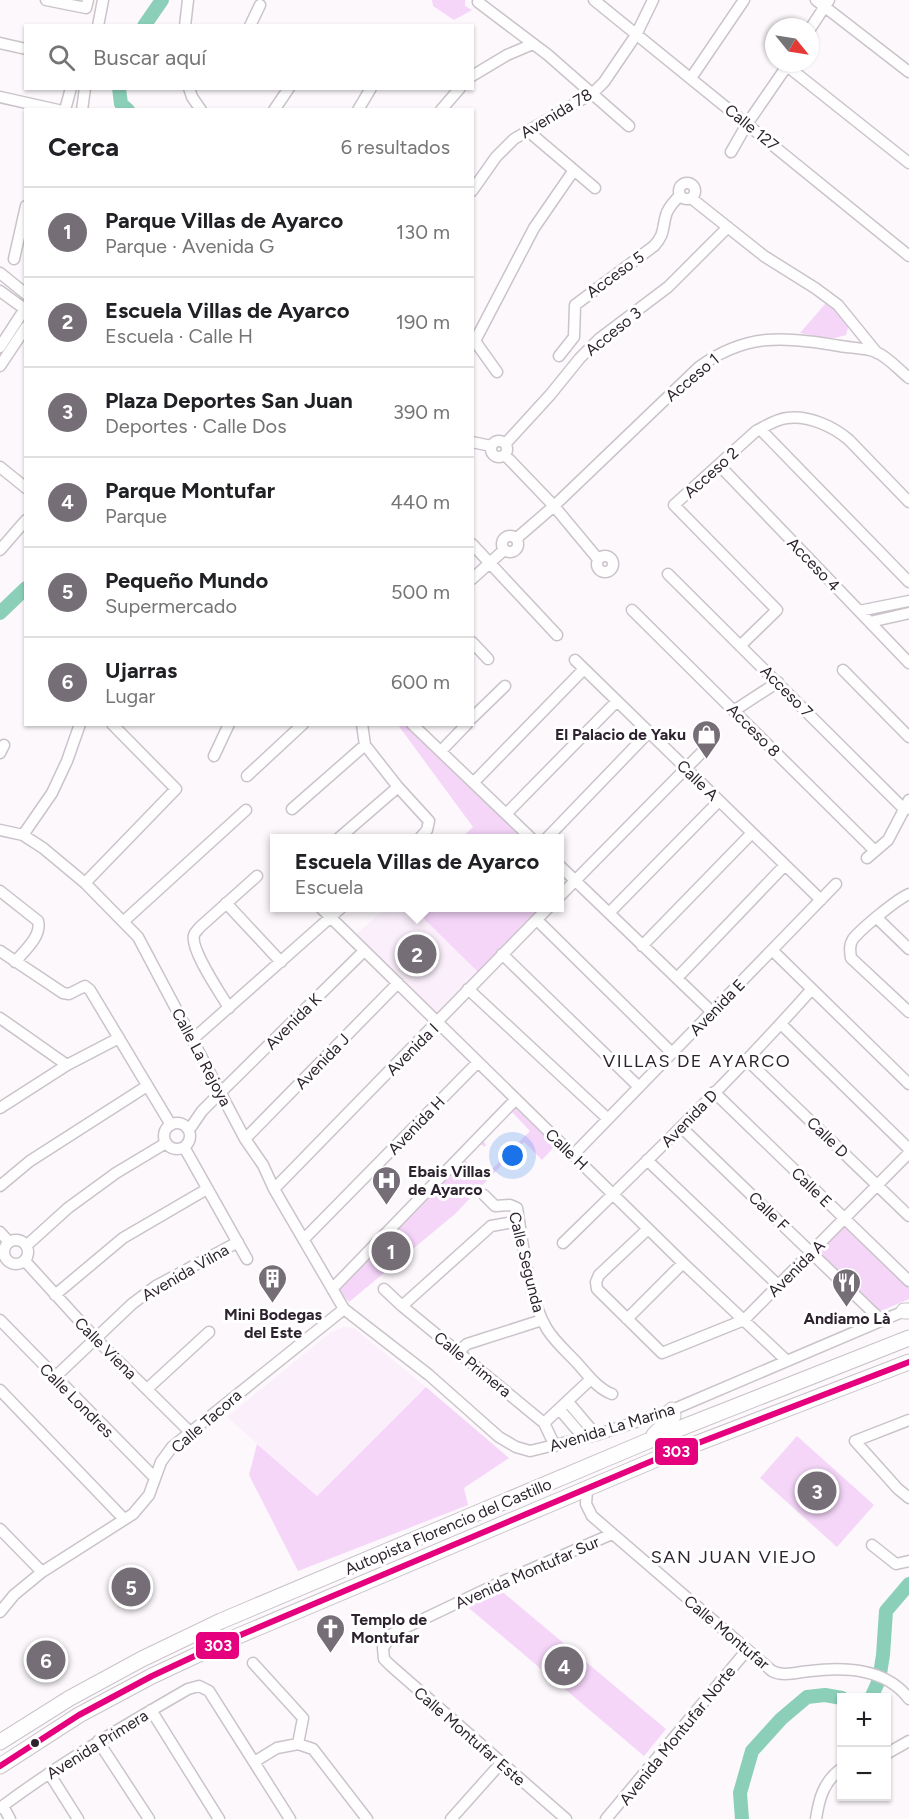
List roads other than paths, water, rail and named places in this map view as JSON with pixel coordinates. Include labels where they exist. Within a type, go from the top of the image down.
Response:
[{"type":"highway","name":"Autopista Florencio del Castillo","points":[[0,1742],[70,1698],[142,1659],[221,1621],[648,1441],[909,1338]]},
{"type":"highway","name":"Autopista Florencio del Castillo","points":[[0,1766],[80,1715],[152,1676],[252,1630],[659,1458],[909,1362]]},
{"type":"highway","points":[[648,1441],[673,1416],[672,1410]]},
{"type":"street","points":[[46,0],[87,8],[88,0]]},
{"type":"street","points":[[98,24],[103,0]]},
{"type":"street","points":[[185,24],[188,0]]},
{"type":"street","name":"Calle 127","points":[[594,0],[909,256]]},
{"type":"street","name":"Avenida 78","points":[[474,188],[504,146],[592,93],[604,82],[636,35],[653,0]]},
{"type":"street","points":[[691,78],[744,0]]},
{"type":"street","points":[[478,2],[592,93],[629,126]]},
{"type":"street","points":[[815,18],[823,2],[909,72]]},
{"type":"street","points":[[251,24],[260,5]]},
{"type":"street","points":[[0,44],[24,49]]},
{"type":"street","points":[[474,75],[507,55],[532,44]]},
{"type":"street","points":[[731,152],[747,123],[783,72]]},
{"type":"street","points":[[797,72],[909,163]]},
{"type":"street","points":[[66,108],[70,90]]},
{"type":"street","points":[[82,108],[84,90]]},
{"type":"street","points":[[275,108],[288,90]]},
{"type":"street","points":[[359,108],[371,90]]},
{"type":"street","points":[[443,108],[458,90]]},
{"type":"street","points":[[191,93],[200,108]]},
{"type":"street","points":[[0,97],[46,108]]},
{"type":"street","points":[[528,131],[595,188]]},
{"type":"street","points":[[497,372],[474,339],[534,228],[574,170]]},
{"type":"street","name":"Acceso 5","points":[[559,356],[574,337],[575,305],[654,246],[661,238],[670,206],[685,197],[728,227]]},
{"type":"street","points":[[14,259],[24,215]]},
{"type":"street","points":[[728,227],[764,256],[838,305],[877,353]]},
{"type":"street","name":"Acceso 3","points":[[506,443],[598,339],[668,287],[728,227]]},
{"type":"street","points":[[0,273],[24,292]]},
{"type":"street","points":[[0,291],[24,308]]},
{"type":"street","points":[[0,347],[24,311]]},
{"type":"street","points":[[834,345],[849,339],[855,324]]},
{"type":"street","points":[[2,360],[24,330]]},
{"type":"street","name":"Acceso 1","points":[[490,562],[504,550],[512,552],[517,549],[519,544],[517,538],[554,506],[699,367],[716,355],[739,345],[760,340],[783,339],[834,345],[877,353],[909,378]]},
{"type":"street","name":"Acceso 2","points":[[740,646],[777,610],[674,505],[760,429],[788,418],[806,419],[840,432],[909,502]]},
{"type":"street","points":[[760,429],[909,582]]},
{"type":"street","points":[[497,440],[506,443],[508,449],[505,455],[495,456],[491,452],[491,446],[497,440]]},
{"type":"street","points":[[474,442],[491,446]]},
{"type":"street","points":[[505,455],[554,506],[598,559]]},
{"type":"street","name":"Acceso 4","points":[[719,465],[909,663]]},
{"type":"street","points":[[0,467],[24,486]]},
{"type":"street","points":[[2,544],[24,522]]},
{"type":"street","points":[[474,546],[557,635]]},
{"type":"street","points":[[474,577],[490,562]]},
{"type":"street","name":"Acceso 7","points":[[668,574],[907,805]]},
{"type":"street","points":[[860,611],[909,601]]},
{"type":"street","name":"Acceso 8","points":[[632,610],[735,710],[871,855],[888,840],[907,805]]},
{"type":"street","points":[[870,622],[909,613]]},
{"type":"street","points":[[474,644],[488,659]]},
{"type":"street","name":"Calle A","points":[[575,660],[820,900]]},
{"type":"street","points":[[474,782],[584,669]]},
{"type":"street","points":[[843,670],[909,737]]},
{"type":"street","points":[[735,710],[778,682]]},
{"type":"street","points":[[474,716],[505,686]]},
{"type":"street","points":[[506,814],[616,701]]},
{"type":"street","points":[[0,830],[23,835],[52,793],[67,761],[79,726]]},
{"type":"street","points":[[85,883],[176,789],[114,726]]},
{"type":"street","points":[[214,756],[228,726]]},
{"type":"street","points":[[247,776],[301,726]]},
{"type":"street","points":[[362,726],[365,745],[398,787],[426,816],[429,825],[425,834]]},
{"type":"street","points":[[414,726],[527,834]]},
{"type":"street","points":[[441,751],[464,726]]},
{"type":"street","points":[[551,834],[649,732]]},
{"type":"street","points":[[292,809],[365,745]]},
{"type":"street","points":[[564,891],[708,746]]},
{"type":"street","points":[[344,834],[398,787]]},
{"type":"street","points":[[609,914],[719,801]]},
{"type":"street","points":[[124,921],[246,810]]},
{"type":"street","points":[[642,946],[752,833]]},
{"type":"street","name":"Calle La Rejoya","points":[[23,835],[43,848],[85,883],[138,937],[245,1139],[263,1165],[274,1189],[344,1309]]},
{"type":"street","points":[[677,978],[784,865]]},
{"type":"street","points":[[564,870],[712,1012]]},
{"type":"street","points":[[229,1008],[202,961],[196,948],[194,935],[256,876]]},
{"type":"street","name":"Avenida E","points":[[573,1155],[836,884]]},
{"type":"street","points":[[0,891],[38,921],[40,927],[15,962]]},
{"type":"street","points":[[909,894],[895,902],[877,918],[853,940],[850,948],[851,958],[909,1012]]},
{"type":"street","points":[[226,903],[281,962]]},
{"type":"street","name":"Calle H","points":[[325,912],[648,1229],[788,1362]]},
{"type":"street","points":[[193,1039],[337,912]]},
{"type":"street","name":"Avenida I","points":[[274,1189],[544,912]]},
{"type":"street","points":[[877,918],[909,949]]},
{"type":"street","points":[[537,920],[672,1053]]},
{"type":"street","points":[[772,950],[909,1084]]},
{"type":"street","points":[[0,951],[63,993],[69,994],[86,987],[90,990],[171,1125]]},
{"type":"street","name":"Avenida K","points":[[186,1127],[364,951]]},
{"type":"street","points":[[502,954],[639,1087]]},
{"type":"street","name":"Avenida J","points":[[245,1139],[398,983]]},
{"type":"street","points":[[468,989],[608,1119]]},
{"type":"street","name":"Avenida D","points":[[563,1243],[681,1127],[812,990]]},
{"type":"street","points":[[0,1018],[67,1065]]},
{"type":"street","points":[[781,1024],[909,1151]]},
{"type":"street","points":[[0,1108],[67,1065],[119,1038]]},
{"type":"street","name":"Calle D","points":[[746,1059],[909,1216]]},
{"type":"street","name":"Avenida H","points":[[304,1239],[478,1062]]},
{"type":"street","points":[[0,1186],[30,1161],[147,1086]]},
{"type":"street","name":"Calle E","points":[[714,1092],[909,1281]]},
{"type":"street","points":[[332,1289],[516,1099]]},
{"type":"street","points":[[166,1143],[176,1149],[184,1147],[189,1141],[186,1127],[171,1125]]},
{"type":"street","points":[[166,1143],[165,1131],[171,1125]]},
{"type":"street","name":"Calle F","points":[[681,1127],[882,1321]]},
{"type":"street","points":[[26,1246],[68,1208],[116,1173],[166,1143]]},
{"type":"street","points":[[184,1147],[247,1259]]},
{"type":"street","name":"Avenida A","points":[[627,1318],[662,1353],[744,1320],[909,1151]]},
{"type":"street","points":[[647,1160],[778,1286]]},
{"type":"street","points":[[55,1295],[123,1238],[207,1189]]},
{"type":"street","name":"Calle Segunda","points":[[484,1195],[495,1206],[514,1205],[517,1208],[535,1301],[542,1320],[549,1332],[591,1379],[604,1391],[612,1394]]},
{"type":"street","points":[[402,1306],[491,1226],[519,1221]]},
{"type":"street","points":[[648,1229],[599,1275],[596,1282],[597,1289],[627,1318],[683,1263]]},
{"type":"street","points":[[0,1232],[9,1242]]},
{"type":"street","points":[[21,1241],[26,1246],[28,1254],[25,1261],[13,1264],[3,1263],[5,1248],[9,1242],[21,1241]]},
{"type":"street","name":"Avenida Vilna","points":[[54,1378],[132,1304],[156,1286],[238,1242]]},
{"type":"street","name":"Calle Viena","points":[[25,1261],[96,1339],[190,1432]]},
{"type":"street","name":"Calle Primera","points":[[384,1289],[544,1424],[555,1446]]},
{"type":"street","name":"Avenida La Marina","points":[[344,1309],[429,1374],[499,1437],[516,1447],[530,1451],[596,1435],[672,1410],[908,1310]]},
{"type":"street","name":"Calle Tacora","points":[[0,1612],[14,1595],[42,1572],[141,1506],[149,1495],[161,1462],[172,1447],[344,1309]]},
{"type":"street","name":"Calle Londres","points":[[0,1320],[54,1378],[155,1478]]},
{"type":"street","points":[[458,1352],[466,1344],[542,1320]]},
{"type":"street","points":[[147,1389],[209,1332]]},
{"type":"street","points":[[544,1424],[591,1379]]},
{"type":"street","points":[[0,1390],[124,1519]]},
{"type":"street","points":[[564,1406],[596,1435]]},
{"type":"street","points":[[564,1406],[584,1438]]},
{"type":"street","points":[[909,1420],[855,1441],[909,1498]]},
{"type":"street","name":"Calle Montufar","points":[[587,1490],[588,1510],[612,1534],[772,1671],[782,1674],[822,1670],[876,1675],[888,1679],[903,1690],[909,1699]]},
{"type":"street","points":[[0,1529],[42,1572]]},
{"type":"street","name":"Avenida Montufar Sur","points":[[383,1648],[392,1634],[499,1583],[612,1534]]},
{"type":"street","points":[[872,1545],[896,1564],[909,1561]]},
{"type":"street","name":"Calle Montufar Este","points":[[383,1648],[384,1659],[390,1665],[566,1819]]},
{"type":"street","name":"Avenida Montufar Norte","points":[[606,1819],[747,1650]]},
{"type":"street","points":[[253,1663],[303,1718],[298,1744]]},
{"type":"street","name":"Avenida Primera","points":[[1,1807],[98,1741],[188,1689],[199,1686],[209,1691],[254,1762]]},
{"type":"street","points":[[151,1710],[219,1819]]},
{"type":"street","points":[[98,1741],[149,1819]]},
{"type":"street","points":[[891,1751],[909,1741]]},
{"type":"street","points":[[290,1819],[254,1762],[277,1748],[298,1744],[313,1749],[367,1819]]},
{"type":"street","points":[[451,1819],[501,1763]]},
{"type":"street","points":[[816,1819],[822,1791],[828,1779],[837,1771]]},
{"type":"street","points":[[49,1773],[78,1819]]},
{"type":"street","points":[[1,1807],[10,1819]]},
{"type":"waterway","points":[[145,24],[162,0]]},
{"type":"waterway","points":[[119,90],[121,104],[126,108]]},
{"type":"waterway","points":[[0,613],[24,590]]},
{"type":"waterway","points":[[873,1693],[879,1680],[883,1655],[886,1611],[909,1584]]},
{"type":"waterway","points":[[742,1819],[740,1793],[752,1751],[781,1719],[807,1697],[825,1695],[837,1697]]},
{"type":"place","name":"El Palacio de Yaku","points":[[707,760]]},
{"type":"place","name":"Escuela Villas de Ayarco","points":[[417,954]]},
{"type":"place","name":"Ebais Villas de Ayarco","points":[[387,1206]]},
{"type":"place","name":"Parque Villas de Ayarco","points":[[391,1251]]},
{"type":"place","name":"Mini Bodegas del Este","points":[[273,1304]]},
{"type":"place","name":"Andiamo Là","points":[[847,1308]]},
{"type":"place","name":"Plaza Deportes San Juan","points":[[817,1491]]},
{"type":"place","name":"Pequeño Mundo","points":[[131,1587]]},
{"type":"place","name":"Templo de Montufar","points":[[330,1654]]},
{"type":"place","name":"Ujarras","points":[[46,1660]]},
{"type":"place","name":"Parque Montufar","points":[[564,1666]]},
{"type":"district","name":"VILLAS DE AYARCO","points":[[697,1061]]},
{"type":"district","name":"SAN JUAN VIEJO","points":[[734,1557]]}]
